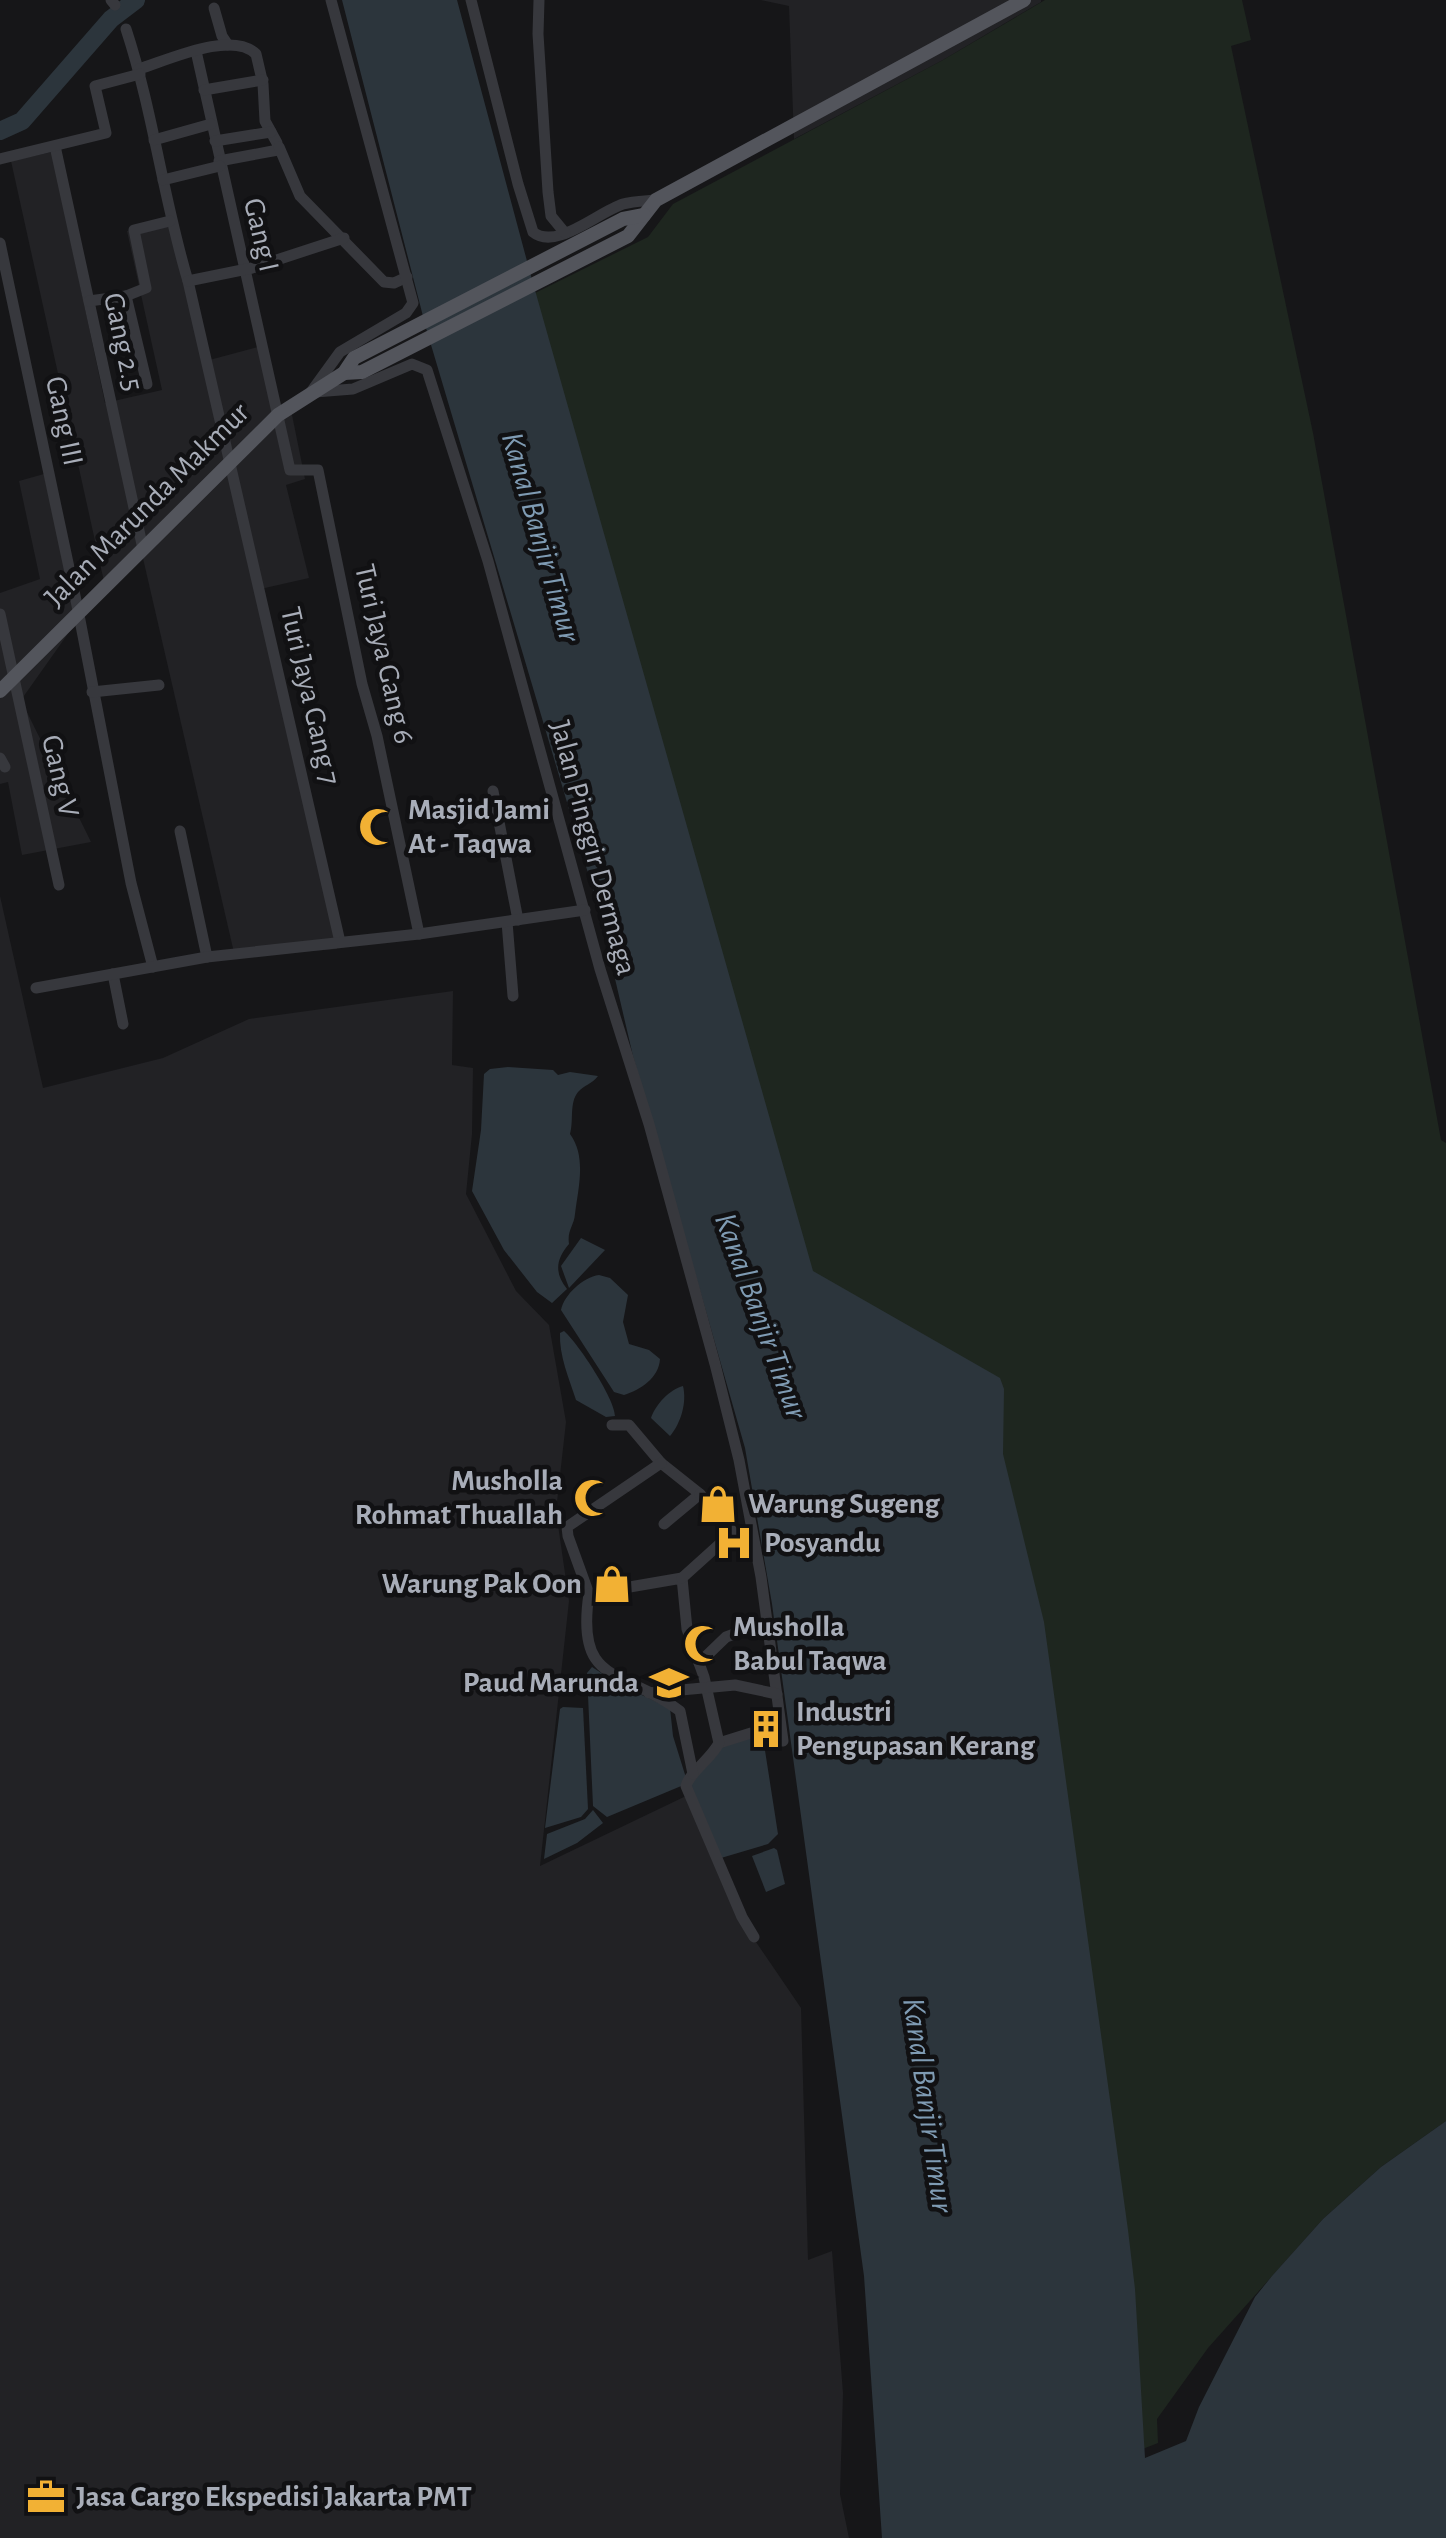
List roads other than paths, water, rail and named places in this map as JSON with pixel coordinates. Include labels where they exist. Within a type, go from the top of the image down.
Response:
[{"type":"main road","name":"Jalan Marunda Makmur","points":[[344,373],[362,372],[628,236],[656,200],[1024,0]]},
{"type":"main road","name":"Jalan Marunda Makmur","points":[[0,691],[278,414],[344,373],[354,358],[623,219],[644,214]]},
{"type":"street","points":[[311,392],[340,352],[413,303],[331,0]]},
{"type":"street","points":[[471,0],[533,232],[545,239],[625,204],[656,200]]},
{"type":"street","points":[[540,0],[548,192],[551,216],[565,233]]},
{"type":"street","points":[[214,8],[228,45]]},
{"type":"street","name":"Turi Jaya Gang 7","points":[[126,28],[140,72],[170,220],[188,280],[340,942]]},
{"type":"street","points":[[0,159],[106,133],[96,86],[196,51],[240,44],[256,54],[263,80],[264,116],[300,196],[384,282],[394,284],[407,277]]},
{"type":"street","name":"Gang I","points":[[196,51],[278,414]]},
{"type":"street","points":[[204,90],[263,80]]},
{"type":"street","points":[[154,140],[211,124]]},
{"type":"street","points":[[215,141],[271,132]]},
{"type":"street","name":"Gang 2.5","points":[[55,146],[143,548]]},
{"type":"street","points":[[162,180],[278,148]]},
{"type":"street","points":[[89,301],[126,296],[146,288],[134,230],[170,220]]},
{"type":"street","points":[[188,280],[243,270],[344,238]]},
{"type":"street","name":"Gang III","points":[[0,243],[131,883],[153,967]]},
{"type":"street","points":[[126,296],[147,384]]},
{"type":"street","name":"Jalan Pinggir Dermaga","points":[[311,392],[352,389],[412,364],[423,366],[429,373],[488,561],[658,1159],[749,1512],[783,1741],[750,1733],[719,1743]]},
{"type":"street","name":"Turi Jaya Gang 6","points":[[278,414],[291,471],[318,470],[420,934]]},
{"type":"street","name":"Gang V","points":[[0,614],[59,885]]},
{"type":"street","points":[[92,692],[158,685]]},
{"type":"street","points":[[494,791],[512,921],[513,996]]},
{"type":"street","points":[[180,830],[208,956]]},
{"type":"street","points":[[36,988],[208,956],[420,934],[585,910]]},
{"type":"street","points":[[113,974],[123,1024]]},
{"type":"street","points":[[590,1594],[682,1578],[733,1530],[700,1494],[661,1463],[630,1425],[612,1424]]},
{"type":"street","points":[[661,1463],[568,1527],[590,1594],[586,1629],[592,1658],[614,1676],[680,1711],[693,1774]]},
{"type":"street","points":[[664,1524],[700,1494]]},
{"type":"street","points":[[725,1520],[749,1512]]},
{"type":"street","points":[[682,1578],[688,1629],[719,1743],[686,1786],[754,1937]]},
{"type":"street","points":[[699,1663],[726,1637],[767,1622]]},
{"type":"street","points":[[649,1693],[738,1684],[777,1694]]},
{"type":"water","name":"Kanal Banjir Timur","points":[[342,0],[457,0],[531,276],[813,1271],[1000,1378],[1004,1389],[1003,1454],[1044,1622],[1128,2230],[1145,2458],[1186,2441],[1255,2297],[1272,2276],[1323,2219],[1381,2167],[1446,2121],[1446,2538],[882,2538],[864,2276],[772,1604],[745,1448],[633,1056],[599,910],[426,328]]},
{"type":"water","points":[[508,1067],[598,1076],[578,1092],[574,1101],[570,1134],[580,1163],[579,1184],[569,1244],[558,1266],[567,1289],[552,1303],[537,1292],[504,1250],[472,1191],[484,1074],[490,1069]]},
{"type":"water","points":[[581,1238],[605,1250],[569,1288],[561,1266]]},
{"type":"water","points":[[599,1275],[610,1278],[628,1295],[623,1322],[629,1344],[649,1350],[660,1359],[648,1382],[624,1395],[614,1392],[561,1310],[575,1288]]},
{"type":"water","points":[[564,1331],[595,1372],[615,1416],[606,1417],[576,1400],[561,1350],[560,1333]]},
{"type":"water","points":[[683,1386],[682,1412],[670,1436],[651,1418],[664,1398]]},
{"type":"water","points":[[592,1667],[670,1708],[673,1736],[687,1781],[607,1817],[593,1806],[587,1673]]},
{"type":"water","points":[[583,1708],[588,1809],[581,1817],[545,1828],[560,1709]]},
{"type":"water","points":[[750,1735],[764,1744],[778,1834],[768,1844],[721,1858],[687,1786],[721,1746]]},
{"type":"water","points":[[593,1810],[603,1823],[577,1843],[544,1859],[547,1834],[585,1819]]},
{"type":"water","points":[[774,1848],[785,1884],[766,1892],[752,1856]]},
{"type":"waterway","points":[[0,131],[22,121],[111,19],[136,0]]},
{"type":"place","name":"Masjid Jami At - Taqwa","points":[[378,827]]},
{"type":"place","name":"Musholla Rohmat Thuallah","points":[[593,1498]]},
{"type":"place","name":"Warung Sugeng","points":[[718,1504]]},
{"type":"place","name":"Posyandu","points":[[734,1543]]},
{"type":"place","name":"Warung Pak Oon","points":[[612,1584]]},
{"type":"place","name":"Musholla Babul Taqwa","points":[[703,1644]]},
{"type":"place","name":"Paud Marunda","points":[[669,1683]]},
{"type":"place","name":"Industri Pengupasan Kerang","points":[[766,1729]]},
{"type":"place","name":"Jasa Cargo Ekspedisi Jakarta PMT","points":[[46,2497]]}]
